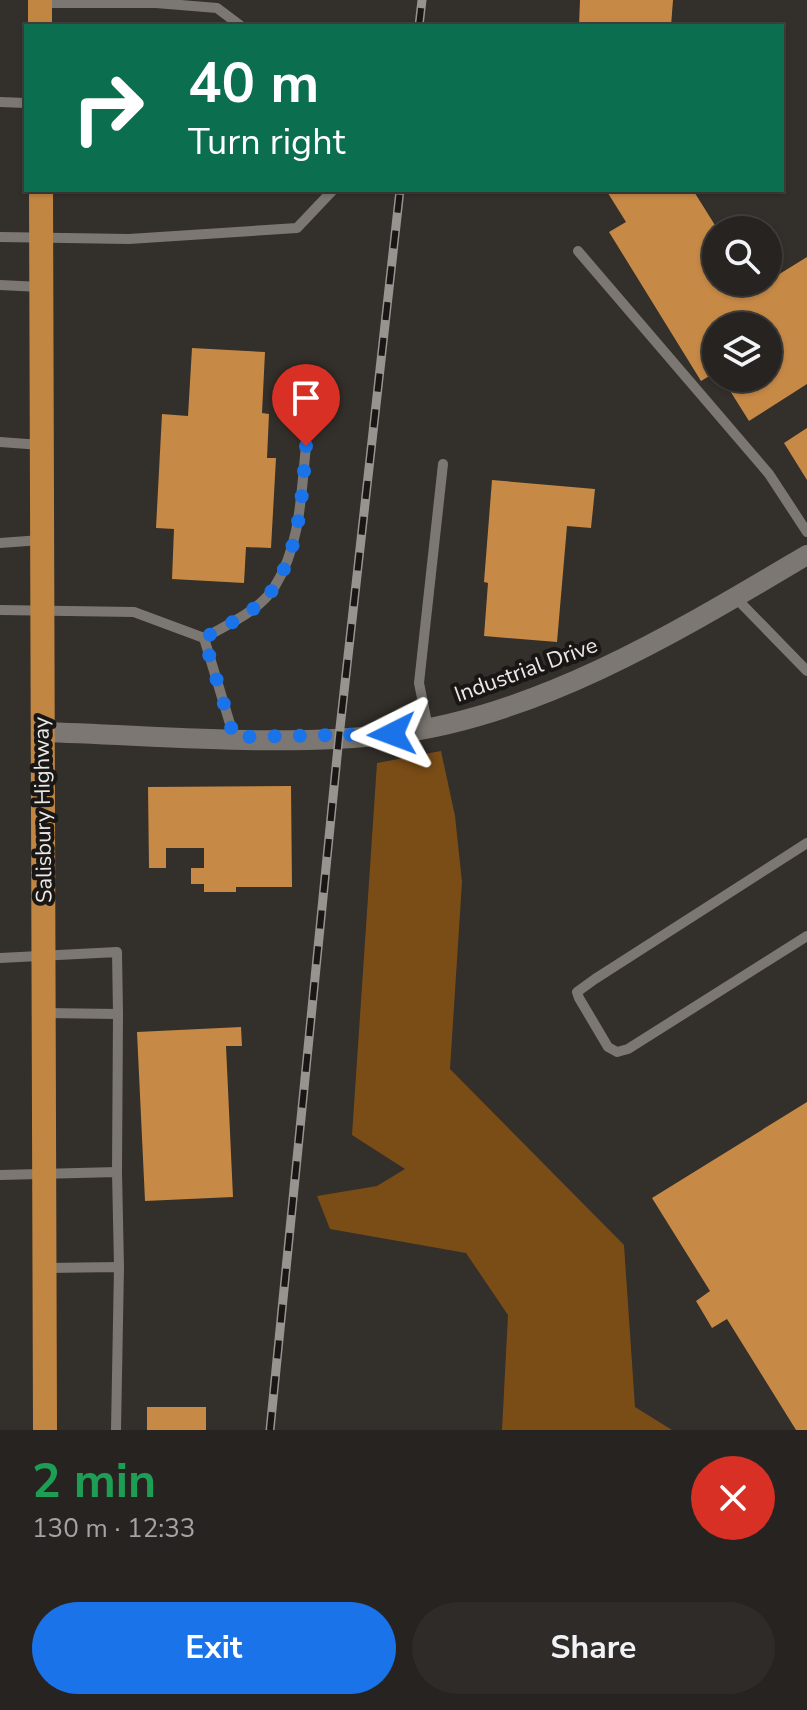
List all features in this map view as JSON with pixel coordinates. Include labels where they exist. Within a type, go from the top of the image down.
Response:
[{"type":"highway","name":"Salisbury Highway","points":[[41,192],[45,1430]]},
{"type":"street","name":"Industrial Drive","points":[[42,732],[234,737],[379,735],[428,728],[589,676],[807,555]]},
{"type":"lane","points":[[40,10],[156,3],[217,8],[238,24]]},
{"type":"lane","points":[[0,102],[24,103]]},
{"type":"lane","points":[[0,237],[129,239],[297,228],[331,192]]},
{"type":"lane","points":[[578,251],[769,474],[807,532]]},
{"type":"lane","points":[[0,285],[40,287]]},
{"type":"lane","points":[[0,442],[41,445]]},
{"type":"lane","points":[[0,610],[42,608],[134,612],[204,638],[245,615],[275,588],[298,530],[306,446]]},
{"type":"lane","points":[[428,728],[419,683],[443,464]]},
{"type":"lane","points":[[0,543],[41,540]]},
{"type":"lane","points":[[735,597],[807,671]]},
{"type":"lane","points":[[204,638],[234,737]]},
{"type":"lane","points":[[807,843],[577,992],[608,1047],[617,1052],[628,1049],[807,936]]},
{"type":"lane","points":[[0,958],[117,952],[119,1267],[116,1430]]},
{"type":"lane","points":[[44,1013],[118,1014]]},
{"type":"lane","points":[[0,1175],[117,1172]]},
{"type":"lane","points":[[45,1268],[119,1267]]},
{"type":"shaded area","points":[[441,751],[455,816],[462,882],[450,1069],[624,1245],[635,1407],[672,1430],[502,1430],[508,1315],[466,1253],[330,1229],[317,1196],[377,1186],[405,1169],[352,1135],[377,763]]},
{"type":"building","points":[[580,0],[673,0],[671,24],[579,24]]},
{"type":"building","points":[[607,192],[694,192],[709,216],[702,216],[702,296],[782,296],[782,272],[807,257],[807,384],[749,421],[731,392],[782,392],[782,312],[702,312],[701,381],[609,232],[626,222]]},
{"type":"building","points":[[192,348],[265,352],[262,413],[269,414],[267,458],[276,458],[271,548],[246,547],[244,583],[172,579],[174,529],[156,528],[162,414],[188,416]]},
{"type":"building","points":[[807,428],[807,480],[784,443]]},
{"type":"building","points":[[492,480],[595,489],[591,528],[567,526],[557,642],[484,636],[488,583],[484,582]]},
{"type":"building","points":[[291,786],[292,887],[236,887],[236,892],[204,892],[204,884],[191,884],[191,868],[204,868],[204,848],[166,848],[166,868],[149,868],[148,787]]},
{"type":"building","points":[[241,1027],[242,1046],[226,1046],[233,1197],[145,1201],[137,1032]]},
{"type":"building","points":[[807,1102],[807,1430],[796,1430],[727,1319],[712,1328],[696,1301],[710,1291],[652,1198]]},
{"type":"building","points":[[147,1407],[206,1407],[206,1430],[147,1430]]},
{"type":"railway","points":[[419,24],[422,0]]},
{"type":"railway","points":[[270,1430],[339,737],[400,192]]},
{"type":"route","points":[[306,446],[298,530],[275,588],[245,615],[204,638],[234,737],[392,734]]}]
